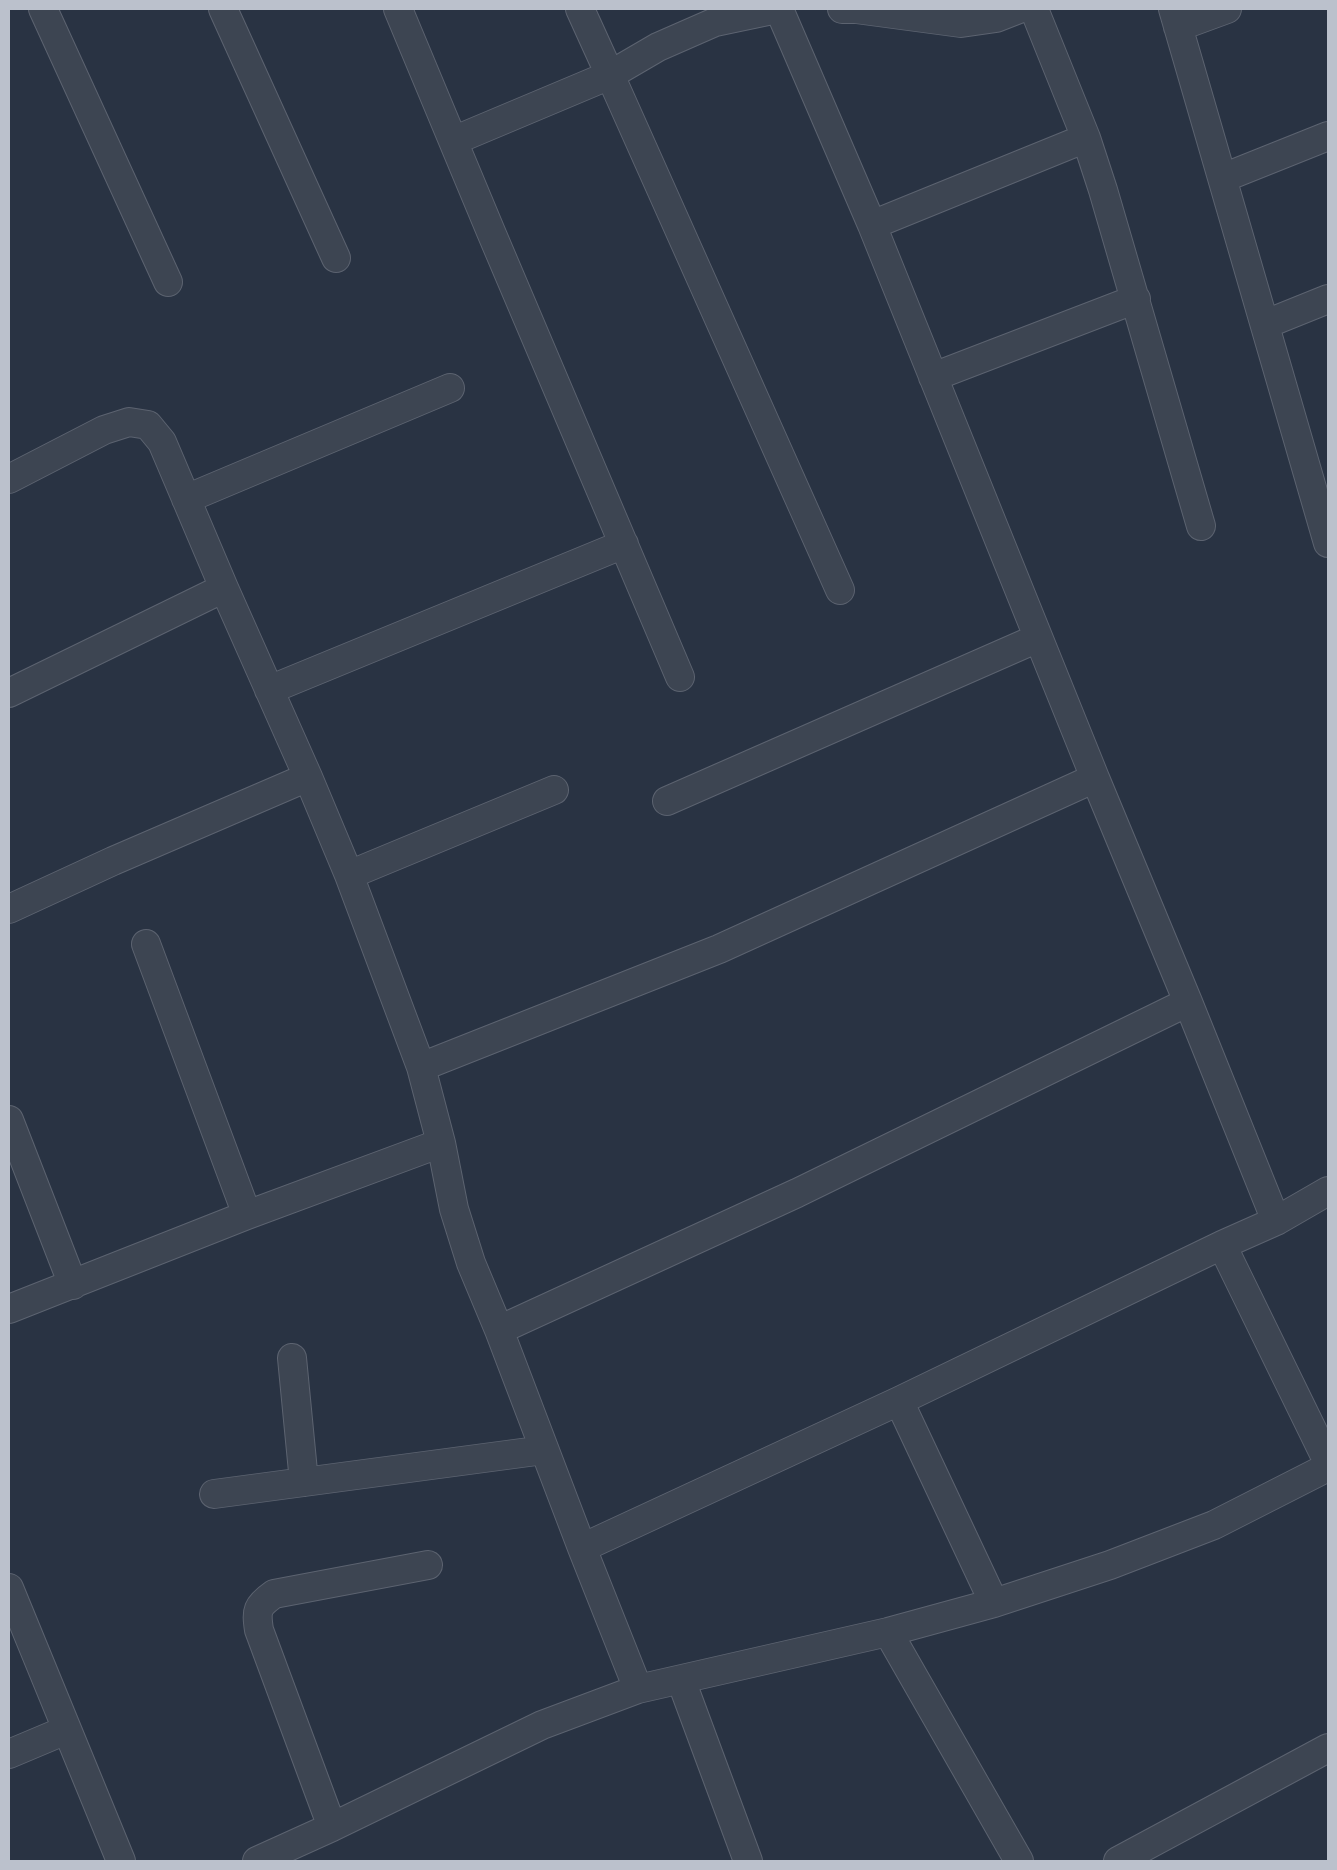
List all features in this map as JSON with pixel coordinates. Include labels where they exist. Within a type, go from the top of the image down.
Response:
[{"type":"street","points":[[43,9],[168,282]]},
{"type":"street","points":[[223,9],[336,258]]},
{"type":"street","points":[[398,9],[680,677]]},
{"type":"street","points":[[580,9],[840,590]]},
{"type":"street","points":[[453,141],[610,75],[658,47],[715,22],[778,9],[872,225],[1276,1221]]},
{"type":"street","points":[[842,9],[856,9],[960,23],[996,18],[1019,9]]},
{"type":"street","points":[[1034,9],[1086,138],[1103,190],[1201,526]]},
{"type":"street","points":[[1227,9],[1175,18],[1266,324],[1319,475],[1328,543]]},
{"type":"street","points":[[1223,178],[1328,136]]},
{"type":"street","points":[[872,225],[1086,138]]},
{"type":"street","points":[[933,377],[1136,299]]},
{"type":"street","points":[[1266,324],[1328,299]]},
{"type":"street","points":[[186,499],[450,388]]},
{"type":"street","points":[[9,479],[104,430],[129,422],[148,425],[162,442],[349,875],[421,1067],[442,1143],[454,1209],[471,1263],[499,1330],[638,1689]]},
{"type":"street","points":[[269,690],[624,544]]},
{"type":"street","points":[[9,693],[224,588]]},
{"type":"street","points":[[667,801],[1038,638]]},
{"type":"street","points":[[9,909],[114,861],[308,777]]},
{"type":"street","points":[[421,1067],[719,949],[1095,778]]},
{"type":"street","points":[[349,875],[554,790]]},
{"type":"street","points":[[146,944],[247,1215]]},
{"type":"street","points":[[499,1330],[796,1193],[1188,1002]]},
{"type":"street","points":[[9,1120],[73,1285]]},
{"type":"street","points":[[9,1309],[247,1215],[442,1143]]},
{"type":"street","points":[[582,1548],[899,1401],[1222,1245],[1276,1221],[1328,1191]]},
{"type":"street","points":[[1222,1245],[1328,1462]]},
{"type":"street","points":[[292,1358],[304,1482]]},
{"type":"street","points":[[899,1401],[994,1602]]},
{"type":"street","points":[[214,1494],[544,1450]]},
{"type":"street","points":[[256,1861],[332,1828],[542,1725],[638,1689],[888,1632],[994,1602],[1110,1564],[1214,1526],[1328,1467]]},
{"type":"street","points":[[332,1828],[259,1630],[257,1614],[262,1602],[274,1594],[428,1565]]},
{"type":"street","points":[[11,1599],[121,1861]]},
{"type":"street","points":[[888,1632],[1019,1861]]},
{"type":"street","points":[[681,1680],[748,1861]]},
{"type":"street","points":[[9,1754],[66,1730]]},
{"type":"street","points":[[1118,1861],[1328,1748]]}]
